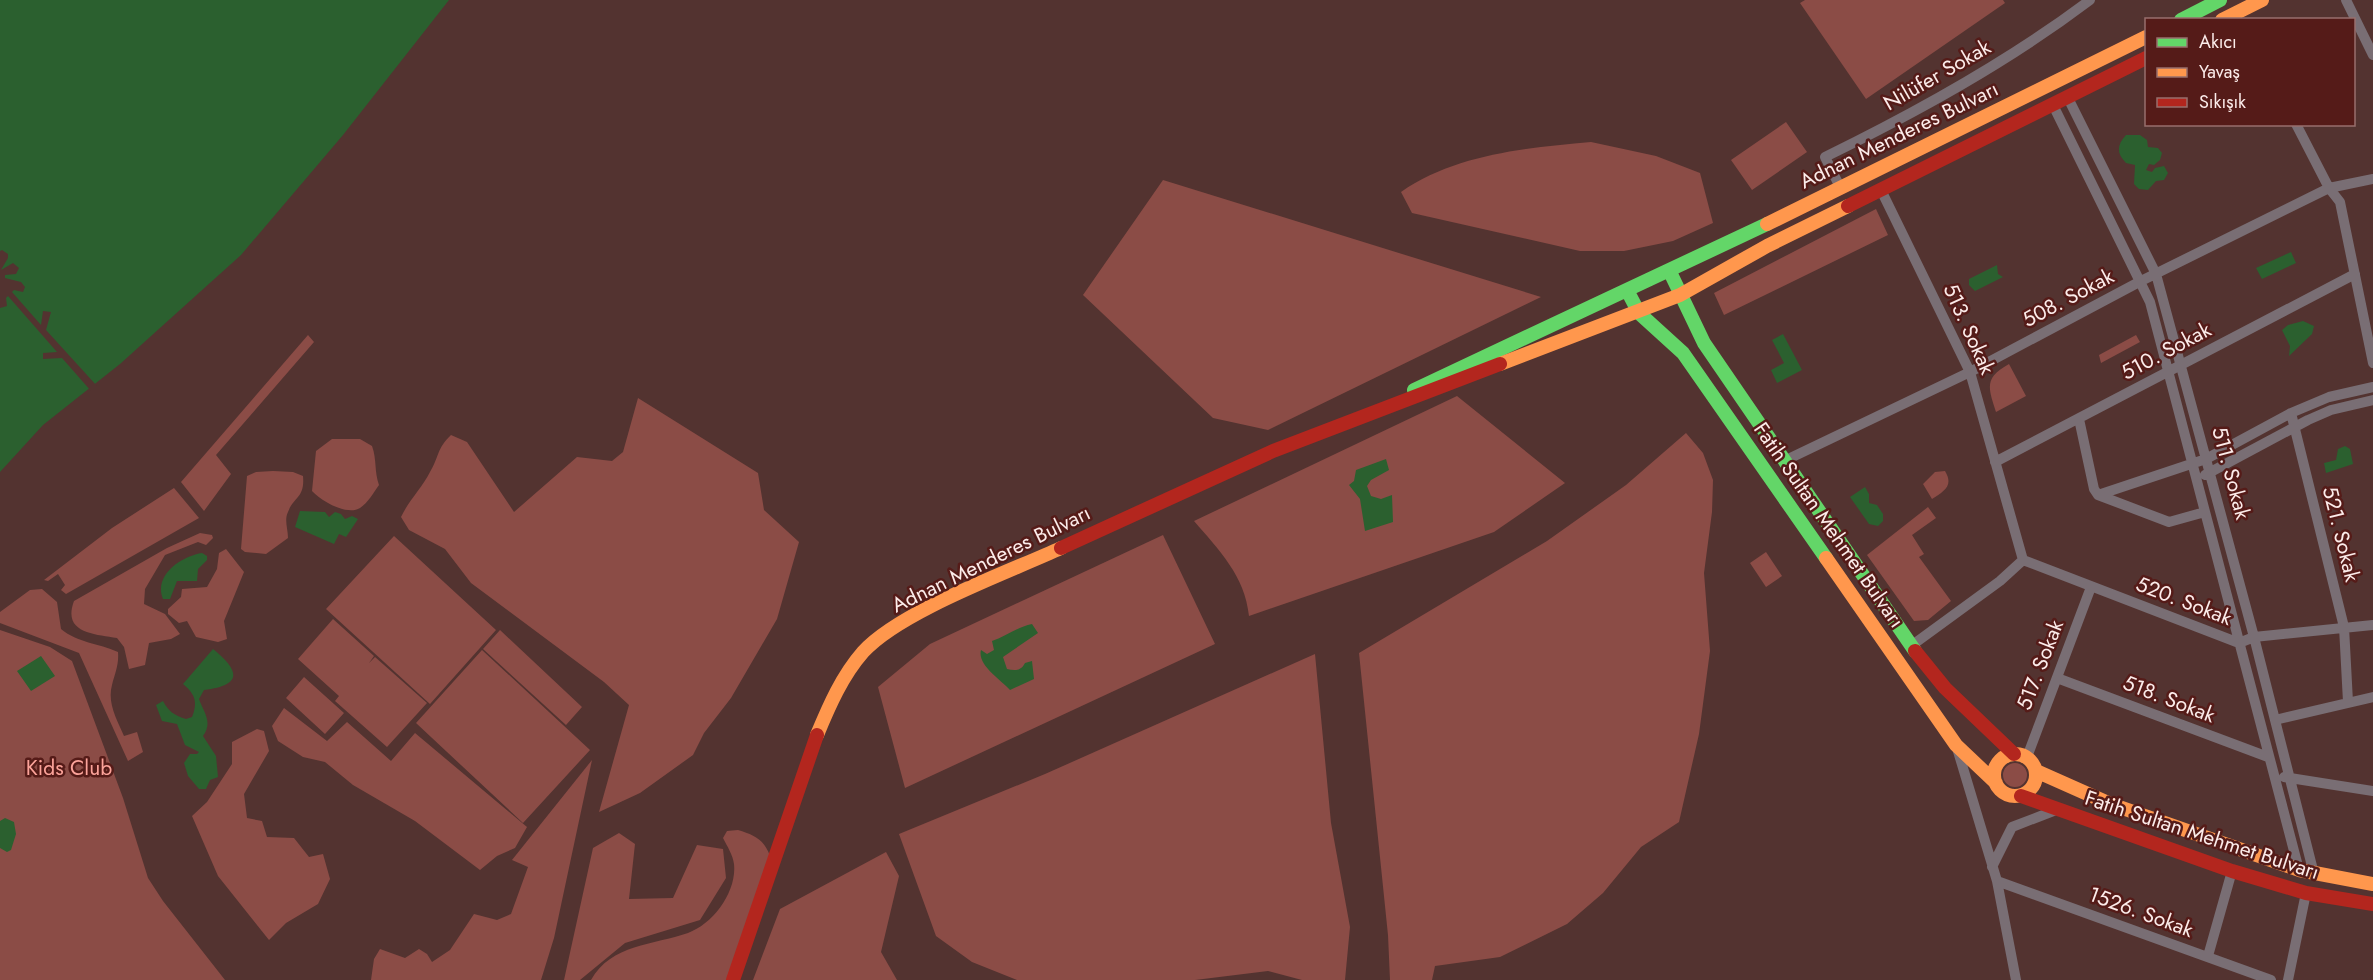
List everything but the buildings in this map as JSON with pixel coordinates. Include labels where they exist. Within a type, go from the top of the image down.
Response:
[{"type":"main road","points":[[2185,18],[2220,0]]},
{"type":"main road","points":[[2242,15],[2262,0]]},
{"type":"main road","name":"Adnan Menderes Bulvarı","points":[[1368,413],[1545,327],[1670,272],[2145,37]]},
{"type":"main road","name":"Adnan Menderes Bulvarı","points":[[733,980],[815,739],[837,689],[864,651],[895,627],[931,607],[1273,451],[1368,413],[1639,313],[1680,295],[1767,246],[2145,59]]},
{"type":"main road","name":"Fatih Sultan Mehmet Bulvarı","points":[[1670,272],[1704,343],[1911,646],[1945,688],[2036,771],[2108,803],[2299,870],[2373,884]]},
{"type":"main road","name":"Fatih Sultan Mehmet Bulvarı","points":[[1628,292],[1639,313],[1683,353],[1956,745],[2006,794],[2021,796],[2232,871],[2306,893],[2373,904]]},
{"type":"main road","points":[[1996,783],[1994,776],[1998,764],[2020,756]]},
{"type":"main road","points":[[2021,796],[2035,783],[2036,771]]},
{"type":"street","name":"Nilüfer Sokak","points":[[1840,187],[1825,157],[1912,113],[2007,58],[2090,0]]},
{"type":"street","points":[[2346,0],[2355,18]]},
{"type":"street","points":[[2355,18],[2373,55]]},
{"type":"street","name":"511. Sokak","points":[[2068,98],[2156,274],[2211,473],[2314,874]]},
{"type":"street","name":"511. Sokak","points":[[2054,105],[2150,302],[2299,870]]},
{"type":"street","points":[[2297,126],[2329,188],[2340,202],[2373,363]]},
{"type":"street","name":"508. Sokak","points":[[1784,461],[1970,372],[2141,281],[2329,188],[2373,179]]},
{"type":"street","name":"513. Sokak","points":[[1881,190],[1970,372],[2023,560]]},
{"type":"street","name":"510. Sokak","points":[[1995,462],[2355,274]]},
{"type":"street","points":[[2098,495],[2206,459],[2291,413],[2329,397],[2373,387]]},
{"type":"street","points":[[2196,478],[2211,473],[2294,426],[2331,410],[2373,400]]},
{"type":"street","name":"521. Sokak","points":[[2291,413],[2344,627],[2348,702]]},
{"type":"street","points":[[2079,419],[2094,489],[2098,495],[2169,522],[2205,512]]},
{"type":"street","points":[[1911,646],[2000,581],[2023,560]]},
{"type":"street","name":"520. Sokak","points":[[2023,560],[2240,642],[2254,637],[2373,625]]},
{"type":"street","name":"517. Sokak","points":[[2020,756],[2057,678],[2091,586]]},
{"type":"street","name":"518. Sokak","points":[[2057,678],[2268,757]]},
{"type":"street","points":[[2275,720],[2373,697]]},
{"type":"street","points":[[1956,745],[1997,881],[2016,980]]},
{"type":"street","points":[[2274,776],[2373,791]]},
{"type":"street","points":[[1992,867],[2012,827],[2056,810]]},
{"type":"street","points":[[2208,956],[2232,871]]},
{"type":"street","name":"1526. Sokak","points":[[1997,881],[2271,980]]},
{"type":"street","points":[[2288,980],[2306,893]]},
{"type":"green space","points":[[1805,0],[2003,0],[2005,3],[1866,99],[1800,3]]},
{"type":"green space","points":[[1786,122],[1807,152],[1752,190],[1731,160]]},
{"type":"green space","points":[[1591,142],[1656,156],[1700,173],[1713,223],[1673,241],[1624,251],[1580,251],[1412,213],[1401,192],[1422,179],[1468,161],[1517,150]]},
{"type":"green space","points":[[1163,180],[1541,297],[1268,430],[1213,418],[1083,295]]},
{"type":"green space","points":[[1876,209],[1888,235],[1724,315],[1714,293]]},
{"type":"green space","points":[[308,335],[314,342],[216,455],[231,474],[204,511],[181,482]]},
{"type":"green space","points":[[2136,335],[2140,342],[2101,363],[2099,355]]},
{"type":"green space","points":[[2009,364],[2026,396],[1996,412],[1990,384],[1995,374]]},
{"type":"green space","points":[[1457,396],[1565,483],[1494,532],[1249,616],[1247,602],[1236,576],[1221,553],[1194,521]]},
{"type":"green space","points":[[638,398],[758,473],[764,510],[799,542],[777,619],[731,698],[704,733],[693,755],[640,793],[599,812],[629,705],[604,682],[471,583],[445,549],[409,530],[401,517],[427,478],[443,444],[451,435],[467,442],[514,512],[577,457],[612,461],[623,452]]},
{"type":"green space","points":[[1686,433],[1703,453],[1713,480],[1712,512],[1704,573],[1710,651],[1699,734],[1679,822],[1641,847],[1603,893],[1567,924],[1500,957],[1435,966],[1432,980],[1390,980],[1388,935],[1359,653],[1547,541],[1626,485]]},
{"type":"green space","points":[[332,439],[360,439],[372,446],[379,485],[366,503],[355,510],[334,506],[312,491],[316,451]]},
{"type":"green space","points":[[1945,471],[1948,484],[1944,491],[1932,499],[1923,484],[1935,472]]},
{"type":"green space","points":[[256,472],[293,472],[303,476],[301,493],[287,515],[288,538],[266,554],[245,552],[241,549],[247,476]]},
{"type":"green space","points":[[174,488],[199,518],[66,594],[61,590],[65,585],[58,574],[48,581],[44,580],[112,528]]},
{"type":"green space","points":[[1928,507],[1936,518],[1912,535],[1924,554],[1919,557],[1951,601],[1928,620],[1914,621],[1867,555]]},
{"type":"green space","points":[[200,533],[212,535],[213,538],[206,545],[198,542],[165,555],[145,589],[144,604],[165,614],[180,634],[171,639],[149,643],[145,665],[129,669],[124,647],[117,638],[90,633],[76,626],[71,612],[74,601],[167,548]]},
{"type":"green space","points":[[1163,535],[1215,644],[905,788],[878,687],[930,644]]},
{"type":"green space","points":[[394,536],[496,630],[430,704],[326,609]]},
{"type":"green space","points":[[226,549],[244,572],[224,621],[227,639],[218,642],[196,637],[187,621],[179,623],[168,614],[168,609],[181,597],[182,589],[207,587],[217,569],[219,553]]},
{"type":"green space","points":[[1766,552],[1782,576],[1766,587],[1750,563]]},
{"type":"green space","points":[[42,589],[57,602],[61,629],[81,640],[118,652],[111,692],[112,705],[124,736],[137,732],[143,752],[128,761],[79,653],[0,623],[0,612],[30,590]]},
{"type":"green space","points":[[333,619],[374,656],[369,663],[375,657],[427,703],[387,747],[335,701],[339,696],[298,659]]},
{"type":"green space","name":"Kids Club","points":[[0,630],[50,647],[72,661],[123,798],[148,878],[163,901],[225,980],[0,980]]},
{"type":"green space","points":[[500,630],[582,707],[566,725],[483,649]]},
{"type":"green space","points":[[482,650],[590,750],[523,823],[416,723]]},
{"type":"green space","points":[[1315,654],[1331,823],[1350,927],[1345,980],[1302,980],[1268,971],[1195,980],[1017,980],[972,962],[936,936],[899,834],[1045,774]]},
{"type":"green space","points":[[304,677],[344,713],[325,734],[286,698]]},
{"type":"green space","points":[[284,708],[327,741],[347,722],[391,761],[415,733],[527,827],[515,848],[497,856],[480,870],[415,821],[353,785],[325,762],[303,757],[278,741],[272,726]]},
{"type":"green space","points":[[257,729],[264,731],[269,751],[244,794],[247,818],[262,821],[267,837],[294,838],[309,857],[323,854],[330,879],[318,904],[286,923],[269,940],[218,876],[192,816],[207,802],[232,764],[232,742]]},
{"type":"green space","points":[[592,760],[554,938],[541,980],[371,980],[374,959],[380,949],[405,958],[419,949],[427,954],[432,962],[450,950],[474,914],[497,920],[511,914],[528,867],[512,860]]},
{"type":"green space","points":[[2015,763],[2024,766],[2027,775],[2024,784],[2015,787],[2006,784],[2003,775],[2006,766]]},
{"type":"green space","points":[[738,830],[758,838],[765,845],[770,856],[727,980],[591,980],[600,968],[622,952],[688,933],[697,929],[714,915],[727,896],[734,875],[732,857],[723,838],[727,831]]},
{"type":"green space","points":[[619,833],[635,844],[629,899],[673,898],[697,845],[723,849],[726,878],[700,920],[625,943],[580,980],[564,980],[593,848]]},
{"type":"green space","points":[[886,852],[899,876],[881,952],[897,980],[753,980],[780,909]]},
{"type":"shaded area","points":[[0,0],[449,0],[343,135],[241,255],[120,364],[43,425],[0,472]]},
{"type":"shaded area","points":[[2126,135],[2140,135],[2147,140],[2148,147],[2158,148],[2162,153],[2160,160],[2154,165],[2149,164],[2146,170],[2152,172],[2155,168],[2164,166],[2168,173],[2164,180],[2156,181],[2148,190],[2139,189],[2134,184],[2135,165],[2126,163],[2119,152],[2119,146]]},
{"type":"shaded area","points":[[2291,252],[2296,263],[2262,279],[2256,268]]},
{"type":"shaded area","points":[[1997,265],[1998,274],[2003,277],[1975,291],[1969,285],[1969,279]]},
{"type":"shaded area","points":[[2303,321],[2314,326],[2312,334],[2289,356],[2290,346],[2282,330],[2288,325]]},
{"type":"shaded area","points":[[1783,334],[1802,370],[1777,383],[1771,370],[1784,363],[1772,340]]},
{"type":"shaded area","points":[[2345,446],[2350,449],[2353,464],[2326,473],[2324,463],[2336,460],[2338,449]]},
{"type":"shaded area","points":[[1386,459],[1389,470],[1371,480],[1367,486],[1371,496],[1381,499],[1392,495],[1393,522],[1365,531],[1360,499],[1349,485],[1354,481],[1356,470]]},
{"type":"shaded area","points":[[1865,487],[1869,494],[1869,503],[1877,505],[1883,514],[1883,521],[1878,526],[1869,524],[1850,497]]},
{"type":"shaded area","points":[[300,511],[325,512],[329,517],[335,512],[341,514],[345,519],[352,516],[358,519],[346,537],[339,534],[334,544],[295,527]]},
{"type":"shaded area","points":[[202,553],[207,556],[207,560],[198,569],[197,581],[177,581],[170,599],[163,599],[162,582],[171,568],[186,558]]},
{"type":"shaded area","points":[[1032,624],[1038,633],[1003,657],[1007,669],[1013,670],[1018,670],[1025,663],[1032,661],[1034,679],[1010,690],[990,672],[982,661],[981,650],[987,654],[994,650],[992,641]]},
{"type":"shaded area","points":[[213,649],[228,664],[233,676],[226,685],[204,690],[199,699],[207,722],[203,736],[216,756],[218,777],[210,780],[206,789],[199,789],[188,776],[184,763],[190,754],[199,752],[185,745],[177,724],[162,721],[156,705],[163,701],[175,715],[186,719],[192,717],[195,707],[194,699],[183,684]]},
{"type":"shaded area","points":[[41,656],[55,676],[31,691],[17,671]]},
{"type":"shaded area","points":[[5,818],[14,822],[16,834],[11,850],[7,852],[0,848],[0,821]]},
{"type":"pier","points":[[0,251],[8,254],[8,258],[1,270],[13,263],[19,268],[16,274],[5,275],[5,278],[21,282],[25,287],[23,292],[14,290],[12,292],[41,325],[43,311],[51,312],[46,330],[97,386],[91,391],[62,358],[43,359],[43,353],[57,352],[8,296],[7,306],[0,308]]},
{"type":"traffic: fast","points":[[2185,18],[2220,0]]},
{"type":"traffic: fast","points":[[1414,390],[1767,224]]},
{"type":"traffic: fast","points":[[1670,272],[1704,343],[1915,651]]},
{"type":"traffic: fast","points":[[1628,292],[1639,313],[1683,353],[1826,558]]},
{"type":"traffic: slow","points":[[2226,18],[2262,0]]},
{"type":"traffic: slow","points":[[1767,224],[2145,37]]},
{"type":"traffic: slow","points":[[1500,364],[1680,295],[1767,246],[1848,206]]},
{"type":"traffic: slow","points":[[817,735],[842,681],[863,652],[880,637],[928,607],[1061,548]]},
{"type":"traffic: slow","points":[[1826,558],[1956,745],[1996,783]]},
{"type":"traffic: slow","points":[[2015,754],[2030,760],[2036,775],[2030,790],[2015,796],[2000,790],[1994,775],[2000,760],[2015,754]]},
{"type":"traffic: slow","points":[[2036,771],[2108,803],[2299,870],[2373,884]]},
{"type":"traffic: jam","points":[[1848,206],[2145,58]]},
{"type":"traffic: jam","points":[[1061,548],[1273,451],[1500,364]]},
{"type":"traffic: jam","points":[[1915,651],[1945,688],[2014,754]]},
{"type":"traffic: jam","points":[[733,980],[817,735]]},
{"type":"traffic: jam","points":[[2021,796],[2232,871],[2306,893],[2373,904]]}]
